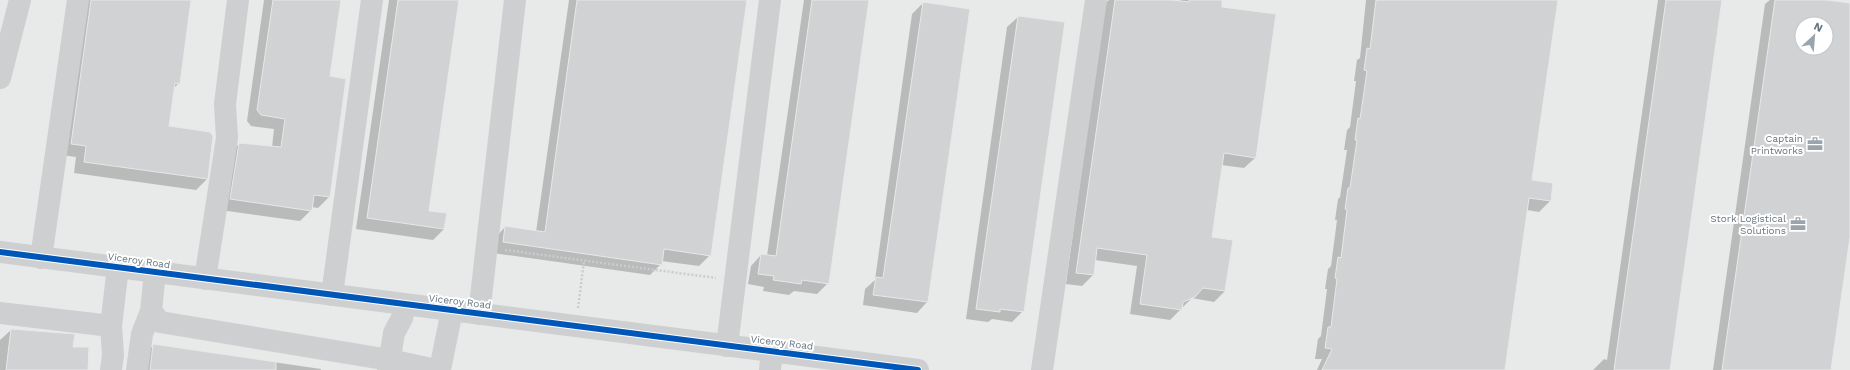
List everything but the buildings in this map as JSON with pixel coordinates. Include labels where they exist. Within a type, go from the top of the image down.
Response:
[{"type":"street","points":[[0,78],[20,0]]},
{"type":"street","points":[[41,258],[78,0]]},
{"type":"street","points":[[205,279],[227,138],[225,104],[238,0]]},
{"type":"street","points":[[332,295],[372,0]]},
{"type":"street","points":[[479,314],[515,0]]},
{"type":"street","points":[[727,346],[770,0]]},
{"type":"street","points":[[1042,370],[1096,0]]},
{"type":"street","name":"Viceroy Road","points":[[0,252],[727,346],[771,361],[918,370]]},
{"type":"street","points":[[111,370],[113,355],[111,326],[118,267]]},
{"type":"street","points":[[137,370],[142,334],[151,311],[155,272]]},
{"type":"street","points":[[389,365],[394,333],[402,318],[405,304]]},
{"type":"street","points":[[440,370],[452,310]]},
{"type":"street","points":[[151,311],[160,322],[389,365],[436,370]]},
{"type":"street","points":[[0,313],[111,326]]},
{"type":"path","points":[[487,248],[735,280]]},
{"type":"path","points":[[575,326],[584,261]]},
{"type":"shaded area","points":[[0,0],[1850,0],[1850,370],[0,370]]},
{"type":"cycle path","points":[[0,252],[918,370]]},
{"type":"place","name":"Captain Printworks","points":[[1815,144]]},
{"type":"place","name":"Stork Logistical Solutions","points":[[1798,224]]}]
